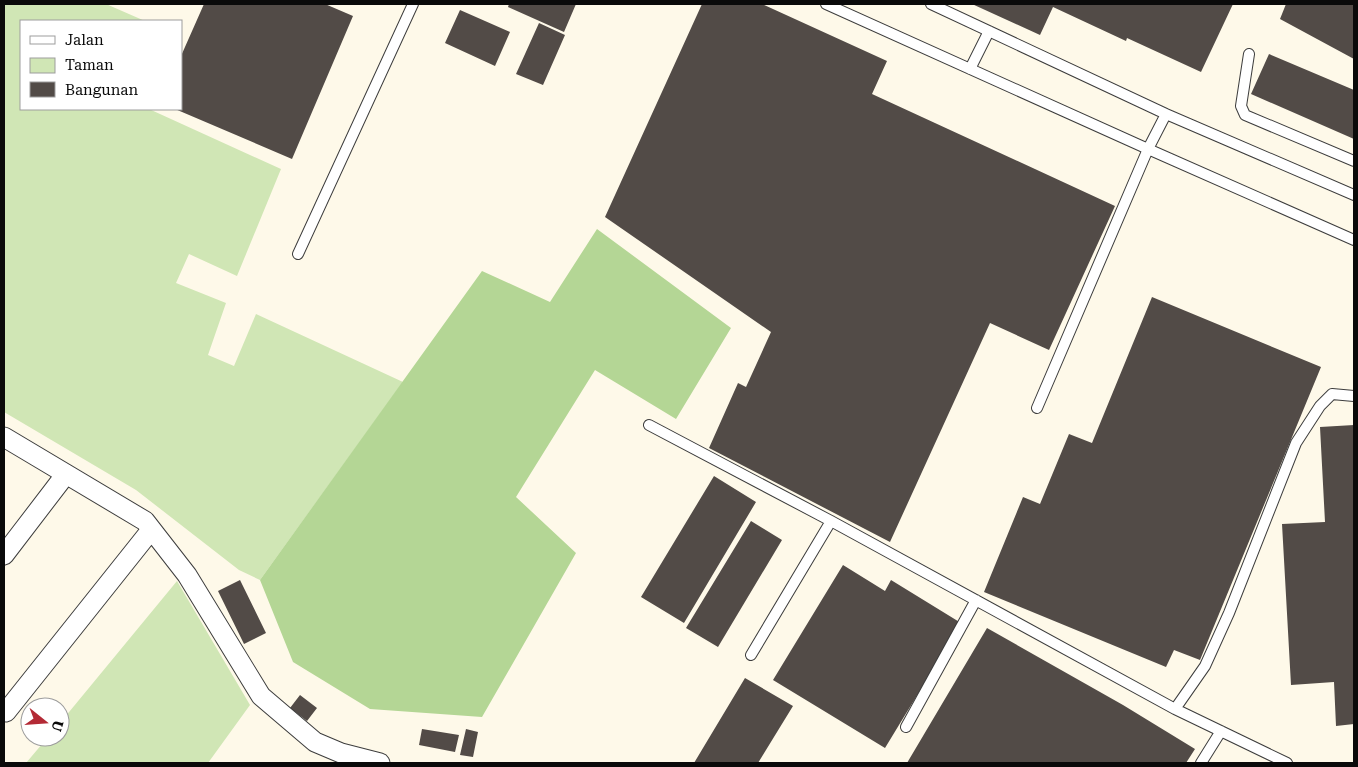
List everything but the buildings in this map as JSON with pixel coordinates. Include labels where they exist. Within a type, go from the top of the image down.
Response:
[{"type":"street","points":[[4,436],[145,521],[187,575],[261,696],[315,742],[341,754],[346,759],[380,763]]},
{"type":"street","points":[[4,555],[66,474]]},
{"type":"street","points":[[6,712],[151,530]]},
{"type":"lane","points":[[298,254],[413,4]]},
{"type":"lane","points":[[826,4],[1354,240]]},
{"type":"lane","points":[[931,4],[1166,114],[1354,195]]},
{"type":"lane","points":[[970,69],[989,31]]},
{"type":"lane","points":[[1249,54],[1241,106],[1245,114],[1354,161]]},
{"type":"lane","points":[[1037,408],[1148,149],[1166,114]]},
{"type":"lane","points":[[1175,709],[1205,666],[1229,614],[1296,444],[1320,406],[1332,394],[1354,396]]},
{"type":"lane","points":[[649,425],[831,521],[1175,709],[1287,763]]},
{"type":"lane","points":[[751,655],[831,521]]},
{"type":"lane","points":[[906,727],[976,600]]},
{"type":"lane","points":[[1201,763],[1220,731]]},
{"type":"green space","points":[[4,4],[106,4],[143,20],[20,20],[20,110],[151,110],[281,169],[237,276],[189,254],[176,283],[226,303],[208,355],[234,366],[256,314],[403,382],[260,580],[239,570],[136,490],[4,412]]},
{"type":"green space","points":[[597,229],[731,328],[676,419],[595,370],[516,497],[576,553],[482,717],[370,709],[293,662],[260,580],[482,271],[550,302]]},
{"type":"green space","points":[[177,581],[250,705],[208,763],[26,763],[40,747],[70,747],[70,711]]}]
